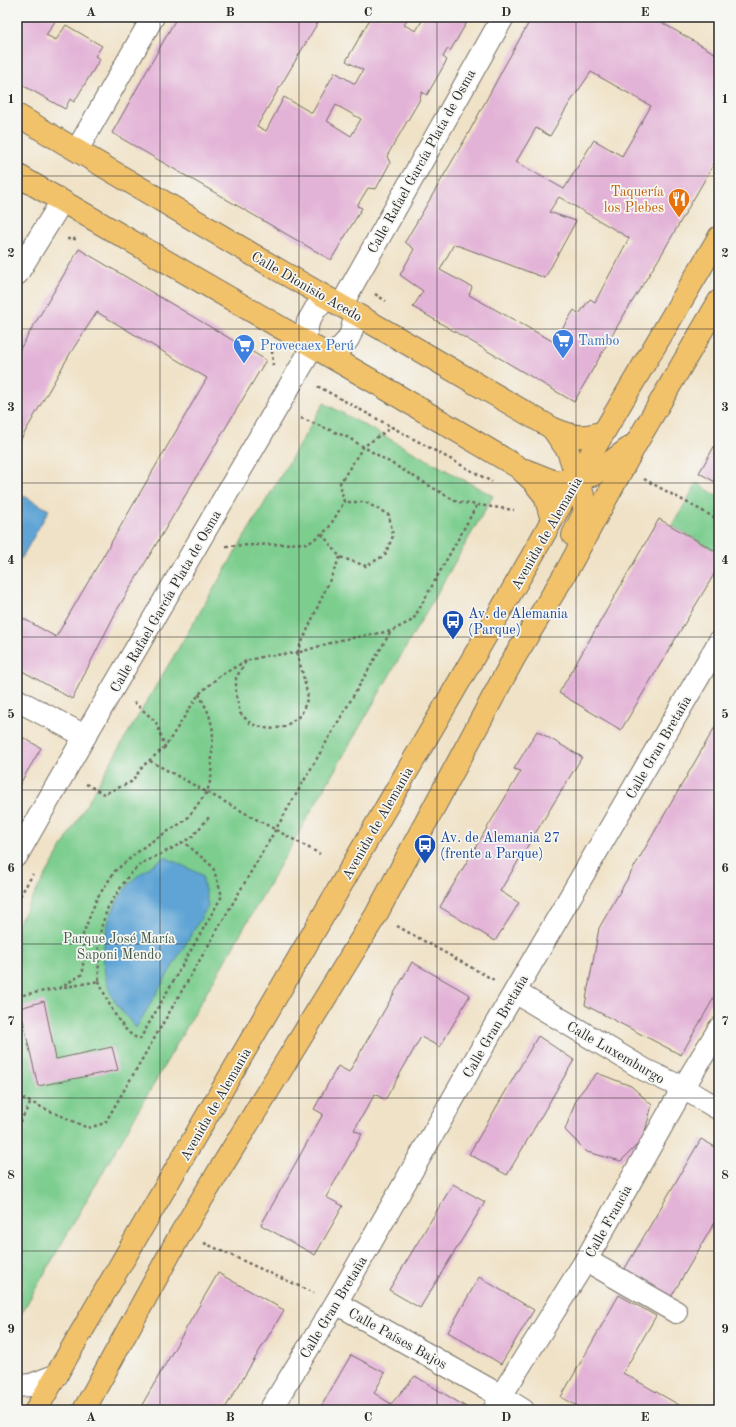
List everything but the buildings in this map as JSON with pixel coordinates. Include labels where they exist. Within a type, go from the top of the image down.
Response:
[{"type":"main road","name":"Calle Dionisio Acedo","points":[[17,115],[552,428],[572,436],[590,437],[604,432]]},
{"type":"main road","points":[[17,174],[518,467],[555,482],[593,475],[638,442]]},
{"type":"main road","name":"Avenida de Alemania","points":[[36,1410],[532,558],[552,520],[719,237]]},
{"type":"main road","points":[[84,1410],[182,1233],[376,914],[514,658],[565,574],[638,442],[719,301]]},
{"type":"main road","points":[[514,658],[555,570],[584,513],[584,498],[568,451],[552,428]]},
{"type":"main road","points":[[518,467],[534,481],[545,496],[552,520]]},
{"type":"street","points":[[77,150],[153,17]]},
{"type":"street","name":"Calle Rafael García Plata de Osma","points":[[342,306],[357,274],[503,17]]},
{"type":"street","points":[[17,274],[62,201]]},
{"type":"street","points":[[342,306],[353,331],[344,346],[316,348],[308,322],[316,308],[342,306]]},
{"type":"street","name":"Calle Rafael García Plata de Osma","points":[[17,855],[85,736],[316,348]]},
{"type":"street","name":"Calle Gran Bretaña","points":[[270,1410],[336,1303],[719,642]]},
{"type":"street","points":[[17,700],[85,736]]},
{"type":"street","name":"Calle Luxemburgo","points":[[515,992],[645,1070],[683,1088],[719,1109]]},
{"type":"street","name":"Calle Francia","points":[[496,1405],[586,1260],[683,1088],[719,1029]]},
{"type":"street","points":[[586,1260],[676,1312]]},
{"type":"street","name":"Calle Países Bajos","points":[[336,1303],[496,1405],[523,1410]]},
{"type":"street","points":[[17,1386],[31,1385],[57,1376]]},
{"type":"path","points":[[17,206],[19,212],[17,216]]},
{"type":"path","points":[[62,245],[67,239],[80,239]]},
{"type":"path","points":[[266,347],[272,351],[273,372]]},
{"type":"path","points":[[316,393],[319,387],[498,485]]},
{"type":"path","points":[[305,412],[301,418],[347,437],[457,502],[514,510]]},
{"type":"path","points":[[230,540],[226,546],[309,544],[328,529],[344,502],[340,483],[363,447],[392,427]]},
{"type":"path","points":[[624,468],[719,520]]},
{"type":"path","points":[[322,534],[340,557],[366,566],[384,555],[394,536],[389,515],[365,502],[344,502]]},
{"type":"path","points":[[89,778],[85,784],[104,794],[131,782],[144,765],[165,747],[199,694],[221,675],[246,662],[265,656],[297,653],[340,640],[391,631],[413,620],[477,505]]},
{"type":"path","points":[[246,662],[236,678],[236,695],[240,713],[251,724],[269,729],[284,727],[301,715],[308,697],[297,653],[340,557]]},
{"type":"path","points":[[17,1096],[88,1128],[105,1123],[391,631]]},
{"type":"path","points":[[59,988],[83,974],[83,934],[97,898],[115,871],[146,845],[186,820],[207,792],[211,778],[213,731],[209,714],[199,694]]},
{"type":"path","points":[[131,708],[135,701],[156,722],[165,747]]},
{"type":"path","points":[[150,761],[320,854]]},
{"type":"path","points":[[184,842],[213,867],[222,896],[140,1039],[133,1037],[113,1012],[99,981],[98,952],[101,928],[108,907],[129,875],[142,863],[192,837],[210,816]]},
{"type":"path","points":[[376,914],[515,992]]},
{"type":"path","points":[[17,996],[99,981]]},
{"type":"path","points":[[17,1127],[31,1102]]},
{"type":"path","name":"Calle Países Bajos","points":[[182,1233],[336,1303]]},
{"type":"green space","name":"Parque José María Saponi Mendo","points":[[324,403],[493,496],[17,1321],[17,925],[112,760]]},
{"type":"green space","points":[[697,483],[719,497],[719,553],[672,526]]},
{"type":"water","points":[[24,496],[49,510],[21,559],[17,556],[17,508]]},
{"type":"water","points":[[165,857],[202,875],[208,906],[136,1028],[116,1003],[106,980],[104,949],[106,934],[110,919],[123,892],[133,880]]},
{"type":"place","name":"Taquería los Plebes","points":[[679,218]]},
{"type":"place","name":"Tambo","points":[[563,360]]},
{"type":"place","name":"Provecaex Perú","points":[[244,364]]},
{"type":"place","name":"Av. de Alemania (Parque)","points":[[453,640]]},
{"type":"place","name":"Av. de Alemania 27 (frente a Parque)","points":[[425,864]]}]
